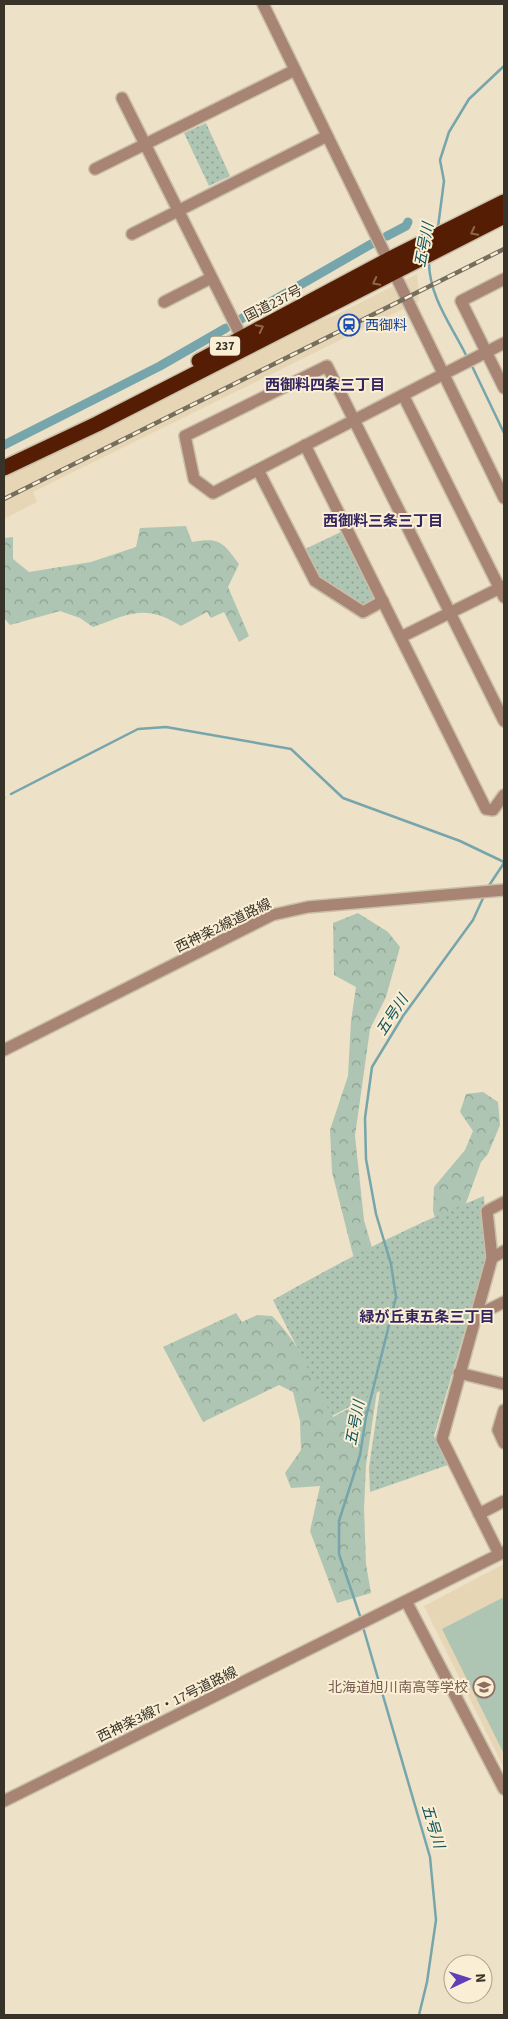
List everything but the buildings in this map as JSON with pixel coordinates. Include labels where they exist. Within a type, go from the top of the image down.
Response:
[{"type":"highway","name":"国道237号","points":[[4,468],[391,267],[419,252],[445,232],[504,202]]},
{"type":"highway","name":"国道237号","points":[[419,252],[443,247],[504,216]]},
{"type":"street","points":[[263,4],[504,498]]},
{"type":"street","points":[[95,169],[295,70]]},
{"type":"street","points":[[122,98],[211,278],[245,342]]},
{"type":"street","points":[[132,234],[327,136]]},
{"type":"street","points":[[164,302],[211,278]]},
{"type":"street","points":[[504,279],[461,301],[482,355],[504,388]]},
{"type":"street","points":[[504,343],[482,355],[457,367],[443,375],[355,420],[305,445],[213,493],[194,479],[185,436],[328,366],[355,420],[451,612],[504,721]]},
{"type":"street","points":[[401,637],[451,612],[503,590],[403,395]]},
{"type":"street","points":[[305,445],[486,809],[493,810],[504,795]]},
{"type":"street","points":[[258,470],[315,581],[363,612],[383,601]]},
{"type":"street","name":"西神楽2線道路線","points":[[4,1050],[272,915],[308,907],[501,891]]},
{"type":"street","points":[[504,1202],[487,1211],[492,1258],[442,1439],[479,1514],[502,1553],[406,1601],[504,1789]]},
{"type":"street","points":[[492,1258],[504,1252]]},
{"type":"street","points":[[476,1316],[504,1302]]},
{"type":"street","points":[[460,1374],[504,1384]]},
{"type":"street","points":[[504,1410],[498,1430],[504,1443]]},
{"type":"street","points":[[479,1514],[504,1501]]},
{"type":"street","name":"西神楽3線7・17号道路線","points":[[4,1802],[406,1601]]},
{"type":"shaded area","points":[[417,274],[419,301],[33,492],[37,502],[4,519],[4,476],[310,323],[336,315]]},
{"type":"shaded area","name":"北海道旭川南高等学校","points":[[504,1564],[504,1768],[424,1606]]},
{"type":"green space","points":[[206,123],[230,176],[209,186],[184,133]]},
{"type":"green space","points":[[186,526],[192,542],[208,540],[220,543],[239,564],[228,587],[249,636],[239,642],[224,612],[211,618],[207,612],[181,626],[168,619],[147,613],[127,615],[93,627],[80,618],[60,611],[10,625],[4,618],[4,538],[13,537],[13,559],[29,572],[91,562],[136,547],[140,528]]},
{"type":"green space","points":[[343,531],[375,595],[364,604],[359,605],[318,576],[305,549]]},
{"type":"green space","points":[[358,913],[388,932],[400,947],[386,997],[370,1029],[355,1136],[364,1220],[381,1279],[354,1259],[332,1172],[330,1130],[348,1076],[351,1021],[356,987],[334,975],[333,923]]},
{"type":"green space","points":[[483,1092],[498,1102],[500,1125],[488,1154],[481,1162],[466,1203],[466,1231],[406,1479],[389,1481],[442,1241],[433,1211],[434,1187],[465,1150],[473,1131],[460,1112],[466,1094]]},
{"type":"green space","points":[[484,1196],[487,1254],[434,1436],[448,1465],[370,1492],[369,1468],[380,1391],[332,1416],[273,1300],[377,1244]]},
{"type":"green space","points":[[236,1313],[242,1322],[257,1315],[272,1316],[299,1351],[333,1417],[350,1408],[355,1382],[377,1391],[366,1465],[364,1509],[366,1564],[371,1593],[337,1603],[310,1531],[320,1486],[291,1488],[285,1473],[301,1450],[300,1421],[293,1392],[279,1385],[203,1422],[163,1347]]},
{"type":"green space","points":[[504,1597],[504,1754],[442,1629]]},
{"type":"waterway","name":"五号川","points":[[438,227],[444,181],[440,160],[449,132],[469,99],[504,66]]},
{"type":"waterway","points":[[387,236],[406,226],[408,222]]},
{"type":"waterway","points":[[241,319],[373,243]]},
{"type":"waterway","name":"五号川","points":[[429,262],[430,275],[437,299],[467,357]]},
{"type":"waterway","points":[[4,445],[160,366],[226,328]]},
{"type":"waterway","name":"五号川","points":[[471,364],[504,433]]},
{"type":"waterway","points":[[11,794],[138,729],[166,727],[291,749],[343,798],[460,841],[504,862]]},
{"type":"waterway","name":"五号川","points":[[488,887],[504,863]]},
{"type":"waterway","name":"五号川","points":[[361,1619],[339,1554],[339,1521],[360,1455],[366,1417],[396,1297],[391,1264],[376,1214],[366,1159],[365,1118],[372,1067],[403,1016],[473,920],[484,896]]},
{"type":"waterway","name":"五号川","points":[[363,1627],[430,1857],[436,1920],[427,1982],[419,2015]]},
{"type":"railway","points":[[4,499],[504,249]]},
{"type":"place","name":"西御料","points":[[349,325]]},
{"type":"place","name":"北海道旭川南高等学校","points":[[484,1687]]},
{"type":"district","name":"西御料四条三丁目","points":[[325,385]]},
{"type":"district","name":"西御料三条三丁目","points":[[383,521]]},
{"type":"district","name":"緑が丘東五条三丁目","points":[[427,1317]]}]
